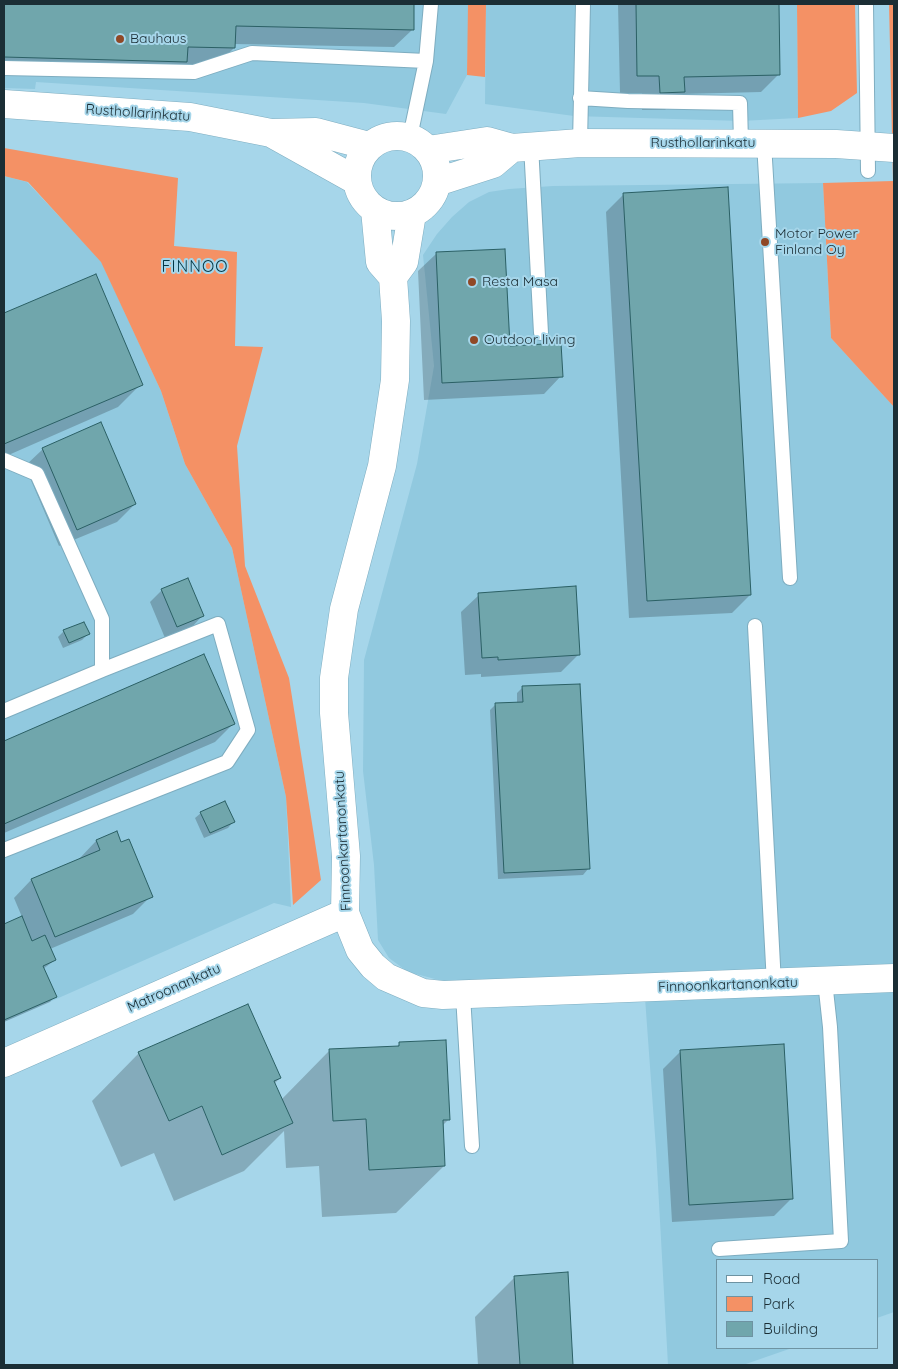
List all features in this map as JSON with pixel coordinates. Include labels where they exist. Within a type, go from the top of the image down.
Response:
[{"type":"street","name":"Rusthollarinkatu","points":[[4,104],[190,116],[271,133],[316,132],[369,146]]},
{"type":"street","name":"Rusthollarinkatu","points":[[271,133],[357,181]]},
{"type":"street","points":[[391,136],[419,143],[434,160],[437,182],[428,201],[412,214],[394,216],[375,210],[362,196],[357,181],[359,162],[369,146],[391,136]]},
{"type":"street","name":"Rusthollarinkatu","points":[[419,143],[487,141],[521,147],[580,143],[836,144],[867,159],[894,148]]},
{"type":"street","points":[[437,182],[493,164],[521,147]]},
{"type":"street","points":[[375,210],[380,262],[393,277],[404,262],[412,214]]},
{"type":"street","name":"Finnoonkartanonkatu","points":[[393,277],[395,370],[390,416],[382,466],[344,609],[334,678],[334,713],[346,856],[345,913],[360,950],[372,966],[386,977],[423,993],[463,995],[894,978]]},
{"type":"street","name":"Matroonankatu","points":[[4,1062],[345,913]]},
{"type":"lane","points":[[419,143],[431,4]]},
{"type":"lane","points":[[580,143],[584,4]]},
{"type":"lane","points":[[866,4],[867,159]]},
{"type":"lane","points":[[4,68],[194,72],[252,52],[426,61]]},
{"type":"lane","points":[[580,98],[740,103],[753,143],[790,578]]},
{"type":"lane","points":[[521,147],[541,333]]},
{"type":"lane","points":[[4,460],[37,474],[102,619],[102,670]]},
{"type":"lane","points":[[4,711],[218,624],[248,730],[228,762],[4,850]]},
{"type":"lane","points":[[755,626],[774,984]]},
{"type":"lane","points":[[719,1249],[841,1242],[830,1027],[825,981]]},
{"type":"lane","points":[[463,995],[472,1146]]},
{"type":"shaded area","points":[[4,4],[469,4],[467,75],[446,114],[364,103],[36,82],[35,89],[4,88]]},
{"type":"shaded area","points":[[486,4],[797,4],[798,118],[741,121],[574,116],[485,104]]},
{"type":"shaded area","points":[[4,176],[27,182],[101,261],[161,391],[185,464],[232,548],[286,797],[291,907],[274,903],[4,1022]]},
{"type":"shaded area","points":[[823,183],[831,338],[894,407],[894,1312],[878,1318],[878,1259],[716,1259],[716,1349],[789,1349],[743,1365],[668,1365],[656,1149],[644,984],[443,981],[408,972],[389,958],[378,940],[374,865],[363,771],[364,660],[417,464],[434,366],[423,255],[437,234],[469,202],[489,192],[553,186]]},
{"type":"green space","points":[[468,4],[486,4],[485,77],[467,75]]},
{"type":"green space","points":[[797,4],[855,4],[857,93],[831,111],[798,118]]},
{"type":"green space","points":[[889,4],[894,4],[894,407],[831,338],[823,183],[893,181]]},
{"type":"green space","points":[[4,148],[178,178],[174,246],[237,252],[235,346],[263,347],[237,446],[245,566],[289,678],[321,880],[293,905],[286,797],[232,548],[185,464],[161,391],[101,262],[28,182],[4,176]]},
{"type":"building","name":"Bauhaus","points":[[4,4],[414,4],[414,30],[236,26],[235,48],[188,47],[187,62],[4,57]]},
{"type":"building","points":[[636,4],[779,4],[780,75],[684,77],[685,92],[660,93],[659,76],[637,76]]},
{"type":"building","points":[[728,187],[751,595],[647,601],[623,193]]},
{"type":"building","points":[[505,249],[510,346],[561,343],[563,377],[442,383],[436,252]]},
{"type":"building","points":[[96,274],[143,385],[4,444],[4,313]]},
{"type":"building","points":[[101,422],[136,504],[77,530],[42,448]]},
{"type":"building","points":[[188,578],[204,616],[177,627],[161,589]]},
{"type":"building","points":[[576,586],[580,655],[498,660],[498,657],[482,658],[478,593]]},
{"type":"building","points":[[84,622],[90,634],[69,643],[63,630]]},
{"type":"building","points":[[204,654],[235,724],[4,824],[4,741]]},
{"type":"building","points":[[580,684],[590,869],[504,873],[495,703],[523,702],[522,686]]},
{"type":"building","points":[[225,801],[235,822],[210,833],[200,812]]},
{"type":"building","points":[[117,831],[121,842],[129,839],[153,897],[55,937],[31,879],[100,850],[96,840]]},
{"type":"building","points":[[22,916],[32,941],[45,935],[56,960],[43,966],[57,997],[4,1020],[4,924]]},
{"type":"building","points":[[248,1004],[281,1078],[274,1081],[293,1123],[222,1155],[202,1106],[169,1121],[138,1052]]},
{"type":"building","points":[[446,1040],[450,1120],[443,1120],[445,1166],[369,1170],[366,1119],[333,1121],[329,1049],[399,1046],[399,1042]]},
{"type":"building","points":[[784,1044],[793,1199],[689,1205],[680,1050]]},
{"type":"building","points":[[568,1272],[573,1365],[520,1365],[514,1276]]},
{"type":"place","name":"Bauhaus","points":[[120,39]]},
{"type":"place","name":"Motor Power Finland Oy","points":[[765,242]]},
{"type":"place","name":"Resta Masa","points":[[472,282]]},
{"type":"place","name":"Outdoor living","points":[[474,340]]},
{"type":"district","name":"FINNOO","points":[[195,267]]}]
